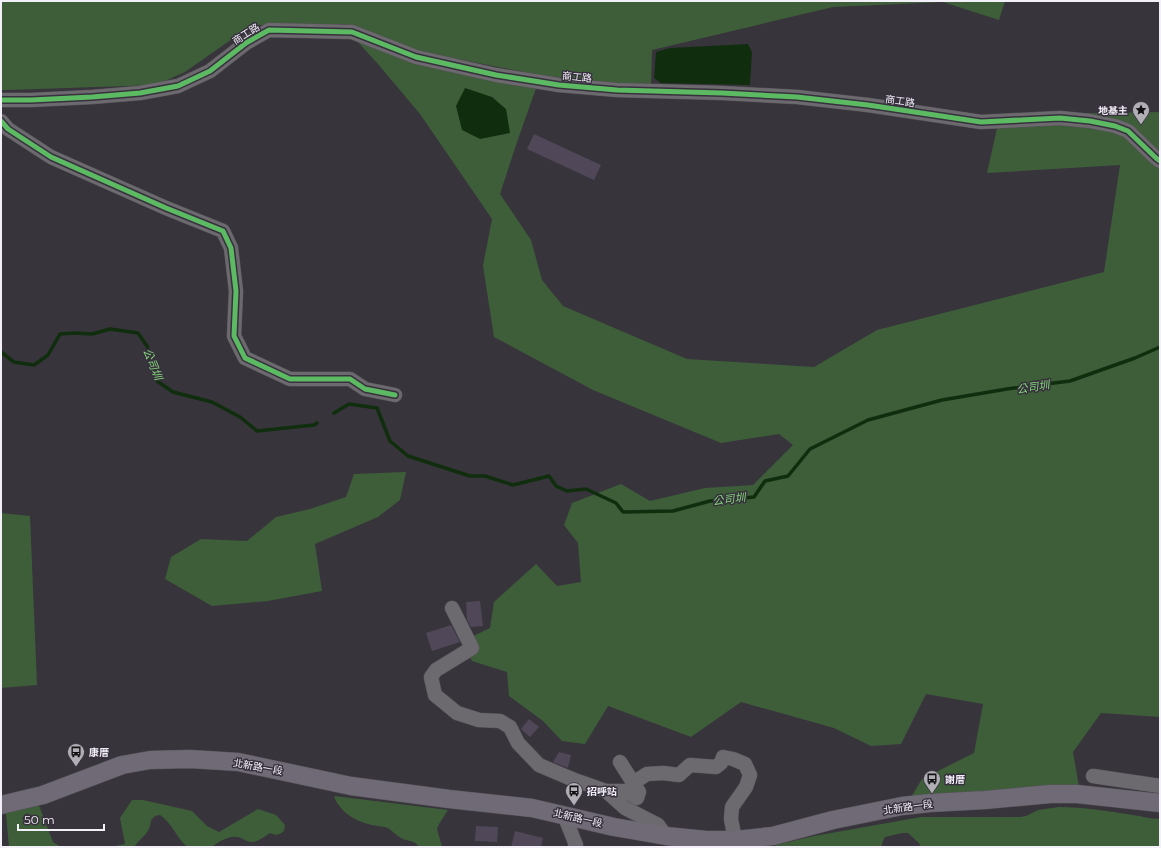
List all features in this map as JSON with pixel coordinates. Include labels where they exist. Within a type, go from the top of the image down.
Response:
[{"type":"main road","name":"北新路一段","points":[[1,805],[43,796],[122,765],[150,760],[190,759],[238,762],[352,786],[532,808],[614,827],[666,836],[706,840],[735,840],[773,836],[833,820],[902,806],[930,803],[1050,794],[1070,794],[1160,803]]},
{"type":"street","name":"商工路","points":[[1,100],[92,97],[178,86],[210,71],[246,43],[269,30],[352,32],[416,57],[496,75],[559,85],[617,90],[797,97],[868,105],[980,122],[1060,118],[1090,121],[1115,126],[1128,131],[1160,161]]},
{"type":"street","points":[[1,121],[8,129],[51,157],[166,208],[223,231],[231,248],[236,290],[234,336],[245,358],[290,380],[350,379],[365,389],[395,395]]},
{"type":"street","points":[[452,608],[472,648],[436,670],[430,677],[435,695],[457,713],[479,720],[500,721],[510,727],[518,743],[539,765],[606,791],[626,791],[637,798],[639,792],[620,762]]},
{"type":"street","points":[[633,782],[647,774],[663,773],[679,775],[690,765],[716,767],[721,763],[723,758],[734,759],[745,764],[750,775],[746,788],[732,807],[731,819],[735,840]]},
{"type":"street","points":[[1093,776],[1160,786]]},
{"type":"street","points":[[606,791],[625,808],[658,826],[666,836]]},
{"type":"street","points":[[564,815],[576,845],[575,847]]},
{"type":"shaded area","points":[[1,1],[1005,1],[999,20],[943,2],[833,7],[652,50],[651,87],[540,75],[417,51],[344,24],[252,25],[185,72],[156,85],[1,90]]},
{"type":"shaded area","points":[[344,27],[416,55],[540,77],[500,194],[531,240],[542,280],[563,306],[687,359],[814,367],[877,330],[1104,272],[1120,165],[987,173],[1000,115],[1160,112],[1160,717],[1101,713],[1073,752],[1080,793],[908,802],[922,779],[974,753],[983,704],[926,694],[901,744],[871,746],[834,728],[741,702],[691,737],[608,706],[585,744],[562,741],[543,721],[509,696],[507,672],[472,661],[463,641],[490,628],[494,602],[536,564],[557,586],[581,582],[578,543],[564,525],[572,503],[621,484],[650,501],[705,488],[753,485],[793,445],[779,434],[721,443],[593,390],[494,337],[483,266],[492,219],[420,114],[378,64]]},
{"type":"shaded area","points":[[748,44],[752,52],[750,85],[661,83],[654,78],[656,52],[670,48]]},
{"type":"shaded area","points":[[465,88],[492,97],[506,109],[510,133],[480,139],[462,130],[456,106]]},
{"type":"shaded area","points":[[406,472],[400,500],[378,517],[315,544],[322,591],[268,601],[212,606],[165,579],[171,557],[201,539],[247,541],[276,517],[310,509],[346,497],[354,474]]},
{"type":"shaded area","points":[[1,513],[30,516],[37,685],[1,688]]},
{"type":"shaded area","points":[[35,795],[53,842],[61,847],[9,847],[5,803]]},
{"type":"shaded area","points":[[334,796],[448,810],[437,829],[442,847],[419,847],[414,842],[401,838],[387,828],[355,819],[340,807]]},
{"type":"shaded area","points":[[132,800],[143,800],[192,811],[207,826],[219,832],[258,809],[276,815],[285,825],[284,831],[277,835],[270,833],[260,840],[253,842],[233,837],[222,840],[212,847],[187,847],[168,822],[160,815],[155,816],[151,820],[149,829],[135,846],[136,847],[110,847],[125,844],[120,818]]},
{"type":"shaded area","points":[[1059,807],[1096,810],[1160,819],[1160,847],[919,847],[920,844],[908,833],[902,833],[885,837],[881,847],[776,847],[776,845],[814,836],[921,817],[1020,817],[1026,816],[1038,810]]},
{"type":"building","points":[[534,134],[601,165],[594,180],[527,149]]},
{"type":"building","points":[[480,601],[483,626],[471,627],[467,620],[466,602]]},
{"type":"building","points":[[451,625],[460,642],[432,651],[426,633]]},
{"type":"building","points":[[529,719],[539,727],[530,737],[521,729]]},
{"type":"building","points":[[559,752],[571,755],[568,768],[553,762]]},
{"type":"building","points":[[476,826],[498,827],[497,842],[475,841]]},
{"type":"building","points":[[515,831],[543,838],[541,847],[511,847]]},
{"type":"waterway","name":"公司圳","points":[[1,352],[14,362],[34,365],[48,355],[60,334],[92,334],[110,329],[138,333],[147,346],[157,381],[173,392],[212,402],[240,417],[257,431],[314,425],[317,423]]},
{"type":"waterway","name":"公司圳","points":[[334,413],[349,404],[377,408],[390,441],[408,456],[470,476],[485,476],[513,485],[549,476],[556,486],[567,491],[586,489],[616,503],[623,512],[673,511],[710,501],[754,497],[765,481],[788,476],[810,449],[868,420],[942,400],[1007,389],[1070,381],[1135,358],[1160,347]]},
{"type":"cycle path","points":[[1,100],[92,97],[140,93],[178,86],[210,71],[246,43],[269,30],[352,32],[416,57],[496,75],[559,85],[617,90],[797,97],[868,105],[981,122],[1060,118],[1090,121],[1115,126],[1128,131],[1160,161]]},
{"type":"cycle path","points":[[1,121],[8,129],[51,157],[166,208],[223,231],[231,248],[236,291],[234,336],[245,358],[290,379],[350,379],[365,389],[395,395]]},
{"type":"place","name":"地基主","points":[[1141,125]]},
{"type":"place","name":"康厝","points":[[76,767]]},
{"type":"place","name":"謝厝","points":[[932,794]]},
{"type":"place","name":"招呼站","points":[[574,806]]}]
